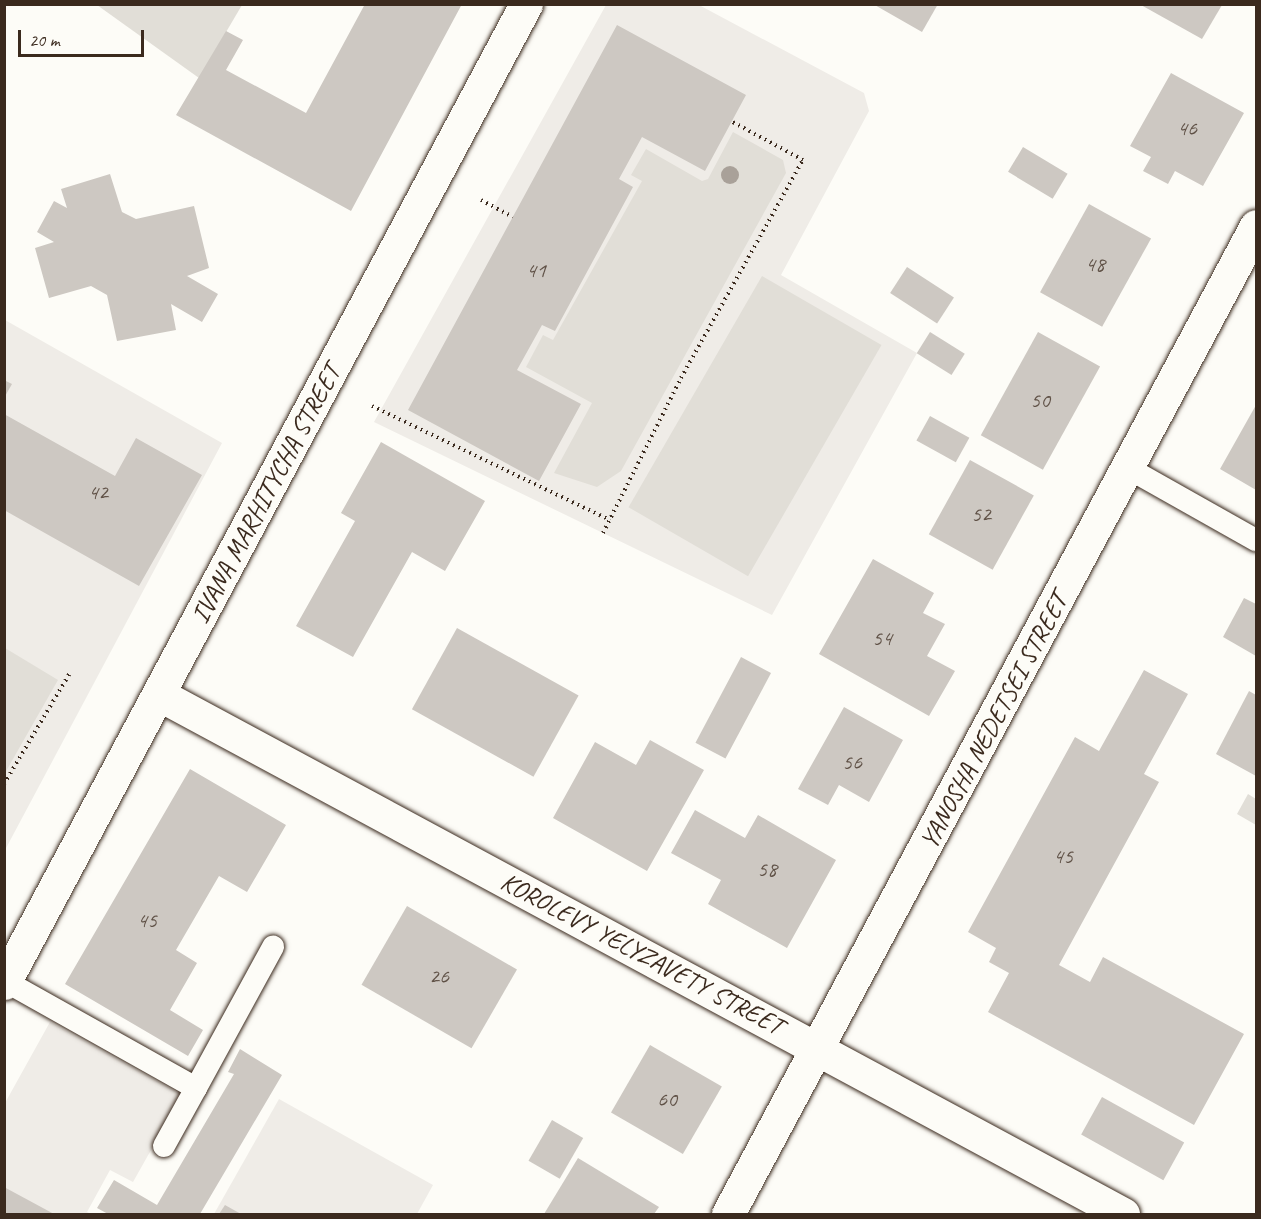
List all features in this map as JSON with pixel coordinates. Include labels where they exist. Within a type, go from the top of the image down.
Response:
[{"type":"street","name":"IVANA MARHITYCHA STREET","points":[[5,982],[160,695],[526,4]]},
{"type":"street","name":"YANOSHA NEDETSEI STREET","points":[[728,1215],[819,1050],[1257,226]]},
{"type":"street","name":"KOROLEVY YELYZAVETY STREET","points":[[160,695],[1123,1215]]},
{"type":"lane","points":[[1128,468],[1257,540]]},
{"type":"lane","points":[[164,1146],[273,947]]},
{"type":"lane","points":[[5,982],[196,1088]]},
{"type":"path","points":[[603,533],[681,378],[803,160],[731,121]]},
{"type":"path","points":[[481,200],[513,217]]},
{"type":"path","points":[[372,406],[610,520]]},
{"type":"path","points":[[4,784],[71,671]]},
{"type":"shaded area","points":[[97,5],[242,5],[199,78]]},
{"type":"shaded area","points":[[606,5],[699,5],[864,93],[869,111],[781,275],[917,353],[772,615],[374,422]]},
{"type":"shaded area","points":[[733,132],[783,160],[786,173],[621,471],[597,487],[554,473],[592,403],[526,367],[543,335],[553,340],[642,181],[631,175],[646,149],[702,181],[708,179]]},
{"type":"shaded area","points":[[762,276],[882,345],[748,576],[628,507]]},
{"type":"shaded area","points":[[5,320],[222,443],[5,850]]},
{"type":"shaded area","points":[[5,648],[58,680],[5,773]]},
{"type":"shaded area","points":[[1248,794],[1256,799],[1256,825],[1237,814]]},
{"type":"shaded area","points":[[50,1022],[182,1095],[133,1182],[110,1170],[87,1212],[91,1214],[5,1214],[5,1103]]},
{"type":"shaded area","points":[[279,1099],[433,1185],[417,1214],[214,1214]]},
{"type":"building","points":[[365,4],[462,4],[351,211],[176,115],[226,31],[243,40],[226,70],[306,113]]},
{"type":"building","points":[[873,4],[938,4],[922,32]]},
{"type":"building","points":[[1141,5],[1222,5],[1202,39]]},
{"type":"building","points":[[617,25],[746,95],[705,171],[642,137],[619,179],[633,187],[555,331],[542,325],[517,370],[581,404],[539,481],[408,410]]},
{"type":"building","points":[[1171,73],[1244,113],[1203,186],[1175,171],[1168,184],[1143,171],[1151,157],[1130,146]]},
{"type":"building","points":[[1023,147],[1068,174],[1053,199],[1008,172]]},
{"type":"building","points":[[110,174],[122,212],[136,219],[194,206],[209,268],[187,276],[218,294],[202,322],[171,304],[176,330],[117,341],[107,295],[91,286],[49,298],[35,248],[54,242],[37,232],[54,201],[67,208],[61,189]]},
{"type":"building","points":[[1089,204],[1151,238],[1102,327],[1040,292]]},
{"type":"building","points":[[907,267],[954,297],[937,323],[890,293]]},
{"type":"building","points":[[930,332],[965,354],[952,375],[917,353]]},
{"type":"building","points":[[1038,332],[1100,366],[1043,470],[981,435]]},
{"type":"building","points":[[4,380],[12,384],[4,398]]},
{"type":"building","points":[[1256,405],[1256,490],[1220,469]]},
{"type":"building","points":[[4,414],[115,476],[136,438],[202,475],[139,586],[4,510]]},
{"type":"building","points":[[930,416],[969,438],[956,462],[916,440]]},
{"type":"building","points":[[381,442],[485,501],[445,571],[412,552],[353,657],[296,626],[355,521],[341,513]]},
{"type":"building","points":[[970,460],[1034,495],[993,570],[929,534]]},
{"type":"building","points":[[873,559],[934,593],[923,613],[945,624],[927,656],[955,671],[929,716],[819,654]]},
{"type":"building","points":[[1244,598],[1256,604],[1256,656],[1223,637]]},
{"type":"building","points":[[457,628],[579,695],[533,777],[412,709]]},
{"type":"building","points":[[741,657],[771,673],[725,759],[695,743]]},
{"type":"building","points":[[1144,670],[1188,694],[1144,774],[1159,782],[1059,965],[1090,982],[1103,957],[1244,1034],[1194,1125],[988,1012],[1009,973],[989,962],[996,948],[968,932],[1075,737],[1099,751]]},
{"type":"building","points":[[1249,691],[1256,695],[1256,776],[1216,754]]},
{"type":"building","points":[[844,707],[903,740],[869,802],[839,785],[828,805],[798,789]]},
{"type":"building","points":[[650,740],[704,770],[647,871],[553,818],[595,742],[636,765]]},
{"type":"building","points":[[190,769],[286,825],[247,892],[219,876],[176,950],[197,963],[170,1010],[203,1030],[188,1056],[65,984]]},
{"type":"building","points":[[695,810],[745,838],[758,815],[836,860],[787,948],[708,904],[721,880],[671,853]]},
{"type":"building","points":[[407,906],[517,969],[471,1048],[362,985]]},
{"type":"building","points":[[650,1045],[722,1086],[683,1154],[611,1113]]},
{"type":"building","points":[[240,1049],[282,1075],[200,1214],[108,1214],[97,1208],[114,1180],[157,1205],[234,1074],[228,1072]]},
{"type":"building","points":[[1102,1097],[1184,1143],[1163,1180],[1081,1135]]},
{"type":"building","points":[[552,1120],[583,1138],[560,1179],[528,1161]]},
{"type":"building","points":[[578,1158],[659,1207],[654,1214],[544,1214]]},
{"type":"building","points":[[4,1187],[54,1214],[4,1214]]},
{"type":"building","points":[[225,1205],[241,1214],[219,1214]]}]
